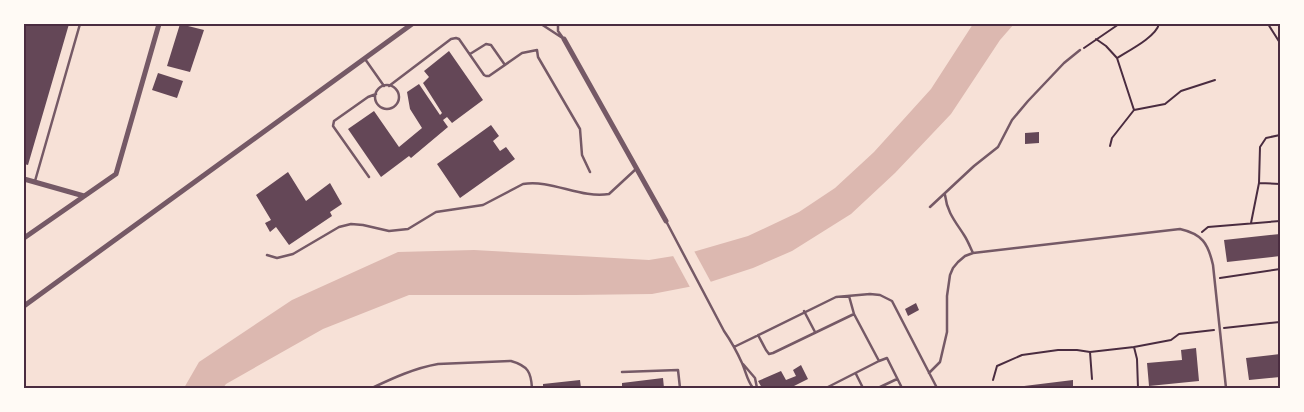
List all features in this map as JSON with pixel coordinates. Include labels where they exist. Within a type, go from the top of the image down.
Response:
[{"type":"street","points":[[24,238],[116,174],[159,24]]},
{"type":"street","points":[[24,306],[412,24]]},
{"type":"street","points":[[564,39],[666,221]]},
{"type":"street","points":[[24,179],[84,196]]},
{"type":"lane","points":[[34,182],[80,24]]},
{"type":"lane","points":[[541,24],[564,39]]},
{"type":"lane","points":[[558,24],[558,31],[564,39]]},
{"type":"lane","points":[[369,177],[333,126],[334,121],[368,97],[376,94],[378,90],[387,86],[451,39],[456,38],[459,39],[486,76],[489,76],[522,53],[537,50],[538,58],[580,129],[582,155],[590,172]]},
{"type":"lane","points":[[470,55],[486,44],[489,44],[505,65]]},
{"type":"lane","points":[[930,207],[974,166],[998,147],[1012,120],[1028,101],[1064,63],[1080,50]]},
{"type":"lane","points":[[365,58],[387,86],[395,89],[399,95],[398,103],[393,108],[386,109],[378,106],[376,94]]},
{"type":"lane","points":[[267,255],[277,258],[293,254],[339,227],[351,224],[390,231],[408,228],[436,212],[483,205],[523,184],[538,184],[590,194],[609,194],[636,169]]},
{"type":"lane","points":[[945,194],[946,204],[955,223],[965,236],[973,253]]},
{"type":"lane","points":[[666,221],[743,364],[748,382],[752,388]]},
{"type":"lane","points":[[929,373],[940,362],[947,332],[950,275],[953,268],[965,256],[973,253],[1180,229],[1198,235],[1210,252],[1215,278],[1226,388]]},
{"type":"lane","points":[[734,347],[804,311],[836,297],[880,295],[892,301],[937,388]]},
{"type":"lane","points":[[849,296],[854,314],[879,361]]},
{"type":"lane","points":[[804,311],[815,333]]},
{"type":"lane","points":[[758,335],[769,354],[854,314]]},
{"type":"lane","points":[[826,388],[887,358],[902,388]]},
{"type":"lane","points":[[372,388],[396,376],[438,364],[511,361],[525,367],[531,376],[532,388]]},
{"type":"lane","points":[[743,364],[755,378],[757,388]]},
{"type":"lane","points":[[622,372],[678,370],[680,388]]},
{"type":"lane","points":[[856,374],[863,388]]},
{"type":"lane","points":[[878,388],[897,379]]},
{"type":"path","points":[[1080,50],[1119,24]]},
{"type":"path","points":[[1117,58],[1148,39],[1158,28],[1158,24]]},
{"type":"path","points":[[1268,24],[1280,43]]},
{"type":"path","points":[[1096,40],[1106,46],[1117,58],[1134,110]]},
{"type":"path","points":[[1110,146],[1112,138],[1134,110],[1165,104],[1181,91],[1215,80]]},
{"type":"path","points":[[1251,223],[1259,183],[1260,147],[1266,138],[1280,135]]},
{"type":"path","points":[[1259,183],[1280,184]]},
{"type":"path","points":[[1198,235],[1208,227],[1280,221]]},
{"type":"path","points":[[1215,278],[1280,269]]},
{"type":"path","points":[[993,380],[997,366],[1022,355],[1058,350],[1090,352],[1134,347],[1171,340],[1180,334],[1280,322]]},
{"type":"path","points":[[1134,347],[1138,359],[1138,388]]},
{"type":"path","points":[[1090,352],[1092,379]]},
{"type":"shaded area","points":[[973,24],[1014,24],[1000,40],[951,114],[895,173],[851,214],[792,251],[753,268],[704,284],[652,294],[409,295],[323,329],[226,384],[223,388],[184,388],[199,362],[292,300],[398,252],[474,250],[649,260],[686,254],[748,236],[799,212],[835,188],[874,152],[931,89]]},
{"type":"pier","points":[[693,249],[712,284],[691,289],[672,254]]},
{"type":"building","points":[[24,24],[69,24],[28,165],[24,164]]},
{"type":"building","points":[[180,24],[204,30],[190,72],[167,66]]},
{"type":"building","points":[[449,51],[483,100],[452,123],[447,117],[443,120],[448,127],[411,158],[409,156],[381,177],[348,129],[374,111],[399,147],[422,128],[410,109],[407,92],[419,84],[440,115],[442,113],[423,83],[429,77],[424,71]]},
{"type":"building","points":[[158,73],[183,81],[177,98],[152,90]]},
{"type":"building","points":[[491,125],[499,136],[493,141],[500,151],[506,147],[515,159],[460,198],[437,164]]},
{"type":"building","points":[[1039,132],[1039,143],[1025,144],[1025,133]]},
{"type":"building","points":[[288,172],[306,201],[330,183],[342,204],[330,212],[332,216],[289,245],[276,227],[270,232],[265,223],[271,220],[256,195]]},
{"type":"building","points":[[1280,234],[1280,256],[1227,262],[1224,240]]},
{"type":"building","points":[[916,303],[919,310],[908,316],[905,309]]},
{"type":"building","points":[[1196,348],[1199,381],[1149,386],[1147,363],[1182,360],[1181,350]]},
{"type":"building","points":[[1280,354],[1280,377],[1249,380],[1246,358]]},
{"type":"building","points":[[801,365],[808,379],[790,388],[762,388],[758,381],[781,371],[786,380],[796,376],[793,370]]},
{"type":"building","points":[[663,378],[664,388],[622,388],[622,383]]},
{"type":"building","points":[[580,380],[581,388],[543,388],[543,384]]},
{"type":"building","points":[[1073,380],[1073,388],[1015,388],[1015,387]]}]
